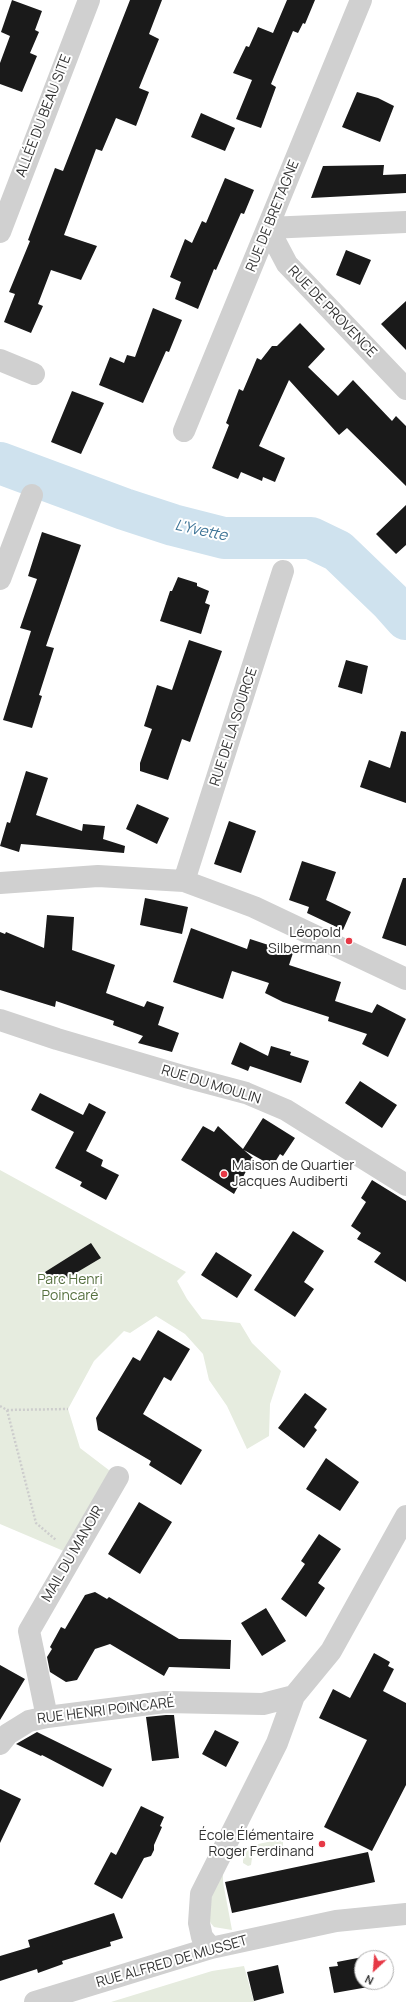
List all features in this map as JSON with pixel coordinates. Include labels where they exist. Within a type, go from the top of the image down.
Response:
[{"type":"street","name":"ALLÉE DU BEAU SITE","points":[[0,232],[89,0]]},
{"type":"street","name":"RUE DE BRETAGNE","points":[[184,431],[361,0]]},
{"type":"street","points":[[268,228],[406,222]]},
{"type":"street","name":"RUE DE PROVENCE","points":[[268,228],[287,264],[406,389]]},
{"type":"street","points":[[0,360],[34,374]]},
{"type":"street","points":[[0,579],[32,495]]},
{"type":"street","name":"RUE DE LA SOURCE","points":[[184,882],[283,571]]},
{"type":"street","points":[[0,883],[98,876],[184,882],[254,907],[406,979]]},
{"type":"street","name":"RUE DU MOULIN","points":[[0,1020],[186,1078],[246,1093],[286,1110],[406,1185]]},
{"type":"street","name":"MAIL DU MANOIR","points":[[47,1717],[29,1631],[118,1478]]},
{"type":"street","points":[[211,1948],[202,1937],[199,1923],[201,1894],[277,1743],[294,1696],[331,1651],[406,1516]]},
{"type":"street","name":"RUE HENRI POINCARÉ","points":[[0,1744],[8,1734],[29,1721],[47,1717],[165,1702],[263,1704],[294,1696]]},
{"type":"street","name":"RUE ALFRED DE MUSSET","points":[[45,2001],[211,1948],[336,1921],[406,1914]]},
{"type":"path","points":[[0,1406],[7,1410],[68,1409]]},
{"type":"path","points":[[7,1410],[36,1523],[73,1554]]},
{"type":"green space","name":"Parc Henri Poincaré","points":[[0,1170],[186,1272],[177,1281],[187,1299],[202,1319],[240,1323],[252,1343],[281,1371],[270,1404],[269,1436],[247,1449],[227,1406],[209,1380],[203,1354],[185,1334],[156,1316],[130,1333],[124,1331],[94,1361],[68,1409],[80,1448],[118,1477],[73,1555],[0,1524]]},
{"type":"green space","points":[[277,1840],[283,1842],[283,1846],[257,1850],[252,1858],[251,1865],[248,1866],[243,1863],[249,1846]]},
{"type":"green space","points":[[223,1874],[223,1882],[232,1930],[214,1927],[209,1921],[208,1901]]},
{"type":"green space","points":[[244,1966],[254,2002],[111,2002],[212,1971]]},
{"type":"building","points":[[12,0],[42,11],[35,30],[39,32],[30,53],[37,56],[22,92],[0,84],[0,63],[10,36],[1,32]]},
{"type":"building","points":[[130,0],[162,0],[149,34],[159,39],[139,88],[149,92],[136,126],[116,118],[102,151],[96,149],[64,235],[97,246],[81,280],[51,270],[38,304],[43,306],[31,333],[4,322],[15,294],[9,292],[30,241],[28,240],[55,168],[63,171]]},
{"type":"building","points":[[287,0],[315,0],[305,24],[303,23],[298,33],[293,31],[271,84],[276,87],[261,128],[236,119],[252,80],[233,73],[246,46],[249,47],[258,27],[273,33]]},
{"type":"building","points":[[357,92],[378,98],[394,106],[380,142],[342,127]]},
{"type":"building","points":[[201,113],[235,128],[225,151],[191,137]]},
{"type":"building","points":[[384,165],[383,175],[406,174],[406,193],[311,198],[323,166]]},
{"type":"building","points":[[225,178],[254,190],[244,214],[241,213],[216,270],[214,269],[198,309],[175,299],[181,282],[170,277],[185,239],[192,243],[202,221],[206,223]]},
{"type":"building","points":[[346,250],[371,260],[360,285],[336,275]]},
{"type":"building","points":[[406,301],[406,350],[381,324]]},
{"type":"building","points":[[153,308],[182,320],[169,352],[166,351],[143,403],[99,385],[110,357],[124,363],[127,355],[135,357]]},
{"type":"building","points":[[300,323],[325,349],[308,367],[338,396],[353,380],[392,421],[396,416],[406,426],[406,486],[347,428],[339,435],[289,380],[259,446],[285,458],[275,482],[263,477],[262,481],[241,472],[238,479],[212,468],[229,425],[226,423],[239,389],[243,391],[257,358],[261,360],[272,346],[277,346]]},
{"type":"building","points":[[72,391],[104,403],[81,454],[51,442]]},
{"type":"building","points":[[406,505],[406,545],[396,554],[376,534]]},
{"type":"building","points":[[42,532],[81,545],[46,646],[54,648],[39,695],[42,696],[32,728],[3,720],[31,631],[20,628],[37,579],[28,576]]},
{"type":"building","points":[[178,577],[197,583],[197,586],[209,591],[205,603],[210,605],[201,634],[160,621],[170,591],[172,591]]},
{"type":"building","points":[[189,640],[222,651],[190,742],[182,739],[168,780],[140,771],[140,763],[152,729],[144,726],[157,685],[172,690]]},
{"type":"building","points":[[346,660],[368,666],[362,694],[338,687]]},
{"type":"building","points":[[401,731],[406,732],[406,803],[360,787],[369,760],[390,768]]},
{"type":"building","points":[[26,771],[48,778],[36,815],[82,831],[83,824],[105,826],[103,839],[125,846],[124,853],[21,844],[19,852],[0,846],[7,822],[10,823]]},
{"type":"building","points":[[137,804],[169,818],[157,844],[126,829]]},
{"type":"building","points":[[229,821],[256,831],[241,873],[214,864]]},
{"type":"building","points":[[302,861],[336,872],[326,900],[351,912],[343,930],[307,913],[309,907],[289,900]]},
{"type":"building","points":[[403,878],[406,878],[406,946],[382,938]]},
{"type":"building","points":[[145,898],[188,907],[182,934],[140,925]]},
{"type":"building","points":[[47,915],[74,917],[72,950],[115,965],[106,993],[144,1007],[147,1001],[164,1007],[158,1025],[179,1033],[172,1052],[138,1043],[143,1036],[113,1025],[114,1021],[56,1001],[55,1007],[0,990],[0,932],[5,934],[6,932],[44,948]]},
{"type":"building","points":[[191,928],[247,949],[250,939],[293,953],[289,965],[341,982],[335,1001],[372,1013],[377,1004],[406,1019],[388,1057],[362,1044],[367,1034],[328,1021],[329,1017],[283,1002],[265,993],[269,983],[232,971],[223,999],[173,982]]},
{"type":"building","points":[[240,1042],[268,1056],[271,1046],[291,1052],[290,1055],[309,1061],[301,1083],[250,1066],[248,1071],[231,1064]]},
{"type":"building","points":[[360,1081],[397,1105],[382,1128],[345,1103]]},
{"type":"building","points":[[40,1093],[83,1115],[89,1103],[106,1112],[86,1151],[103,1160],[101,1166],[119,1175],[106,1200],[80,1186],[82,1182],[55,1168],[74,1132],[31,1110]]},
{"type":"building","name":"Maison de Quartier Jacques Audiberti","points":[[263,1118],[295,1138],[283,1156],[280,1154],[275,1162],[271,1160],[269,1164],[244,1150],[253,1158],[234,1194],[181,1160],[203,1126],[214,1132],[218,1126],[243,1149]]},
{"type":"building","points":[[372,1180],[406,1201],[406,1282],[374,1262],[381,1253],[357,1239],[361,1233],[351,1226],[366,1202],[361,1198]]},
{"type":"building","points":[[293,1231],[324,1251],[304,1282],[314,1289],[295,1317],[254,1290]]},
{"type":"building","points":[[91,1243],[101,1258],[54,1286],[45,1272]]},
{"type":"building","points":[[216,1252],[252,1275],[237,1298],[201,1275]]},
{"type":"building","points":[[158,1330],[190,1349],[171,1381],[164,1377],[143,1414],[202,1450],[181,1485],[149,1465],[151,1461],[98,1430],[96,1418],[133,1357],[140,1361]]},
{"type":"building","points":[[305,1393],[327,1409],[314,1427],[317,1430],[304,1448],[278,1428]]},
{"type":"building","points":[[326,1458],[359,1482],[340,1511],[306,1489]]},
{"type":"building","points":[[139,1502],[172,1522],[140,1574],[108,1554]]},
{"type":"building","points":[[319,1534],[341,1549],[318,1583],[325,1588],[306,1617],[281,1599],[305,1564],[301,1561]]},
{"type":"building","points":[[95,1592],[107,1599],[109,1597],[179,1639],[231,1640],[230,1669],[169,1667],[164,1676],[110,1644],[95,1649],[77,1680],[66,1682],[50,1672],[47,1657],[52,1649],[50,1647],[61,1627],[65,1629],[85,1595]]},
{"type":"building","points":[[266,1608],[286,1641],[262,1656],[241,1623]]},
{"type":"building","points":[[374,1653],[390,1662],[388,1666],[394,1669],[383,1691],[406,1703],[406,1785],[372,1851],[324,1827],[367,1740],[319,1718],[333,1689],[350,1698]]},
{"type":"building","points":[[0,1665],[25,1679],[0,1720]]},
{"type":"building","points":[[174,1715],[179,1758],[152,1761],[146,1717]]},
{"type":"building","points":[[215,1730],[239,1742],[226,1767],[202,1754]]},
{"type":"building","points":[[37,1732],[112,1769],[103,1787],[42,1755],[41,1756],[16,1744]]},
{"type":"building","points":[[0,1789],[21,1799],[0,1843]]},
{"type":"building","points":[[141,1806],[164,1817],[160,1826],[162,1827],[151,1856],[144,1858],[122,1899],[94,1884],[111,1852],[116,1855]]},
{"type":"building","points":[[368,1852],[375,1882],[232,1913],[225,1882]]},
{"type":"building","points":[[114,1913],[123,1938],[110,1942],[111,1946],[62,1961],[63,1964],[38,1973],[37,1969],[0,1981],[0,1956],[30,1947],[28,1940]]},
{"type":"building","points":[[354,1959],[354,1990],[334,1993],[329,1967],[338,1966],[337,1962]]},
{"type":"building","points":[[278,1965],[284,1993],[254,2001],[247,1972]]},
{"type":"waterway","name":"L'Yvette","points":[[0,463],[124,509],[173,525],[224,538],[311,538],[338,551],[390,601],[406,619]]},
{"type":"place","name":"Léopold Silbermann","points":[[349,941]]},
{"type":"place","name":"Maison de Quartier Jacques Audiberti","points":[[224,1174]]},
{"type":"place","name":"École Élémentaire Roger Ferdinand","points":[[322,1844]]}]
